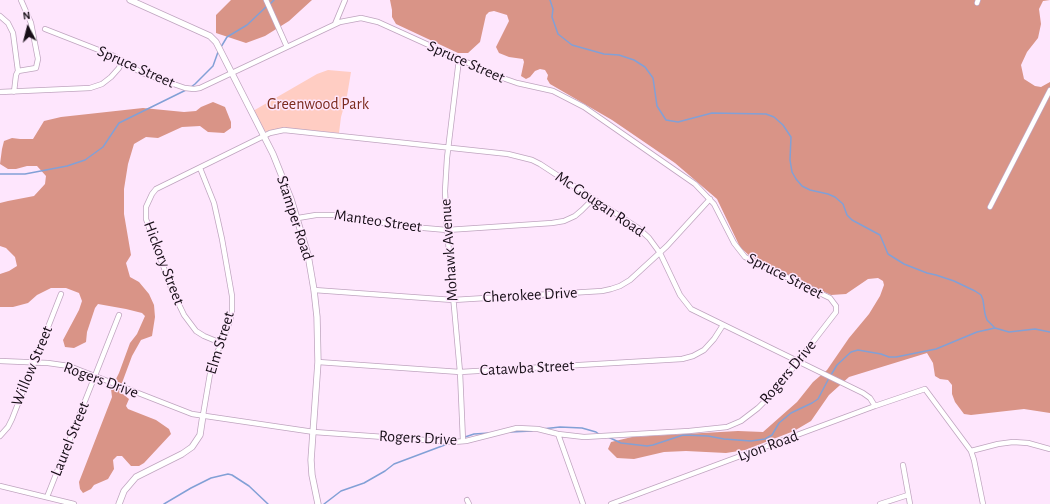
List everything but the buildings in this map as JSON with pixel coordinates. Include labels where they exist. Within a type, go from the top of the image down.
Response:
[{"type":"street","points":[[18,71],[36,68],[38,59],[31,23],[21,0]]},
{"type":"street","name":"Stamper Road","points":[[130,0],[210,36],[218,44],[284,179],[298,218],[308,255],[317,317],[318,362],[311,460],[313,482],[318,504]]},
{"type":"street","points":[[266,0],[287,46]]},
{"type":"street","points":[[335,24],[345,0]]},
{"type":"street","points":[[0,16],[8,23],[13,32],[18,71],[16,75],[14,92]]},
{"type":"street","name":"Spruce Street","points":[[45,29],[122,60],[142,73],[188,89],[200,88],[335,24],[352,19],[373,20],[508,81],[561,94],[584,107],[686,176],[695,184],[710,199],[719,212],[734,243],[741,253],[750,260],[830,298],[836,309]]},
{"type":"street","name":"Mohawk Avenue","points":[[459,59],[445,191],[447,230],[460,372],[463,441]]},
{"type":"street","points":[[0,92],[90,88],[102,84],[111,77],[119,68],[122,60]]},
{"type":"street","points":[[990,207],[1050,90]]},
{"type":"street","name":"Mc Gougan Road","points":[[264,136],[273,132],[284,130],[517,155],[532,160],[593,199],[649,238],[660,253],[680,295],[687,305],[696,312],[863,393],[870,398],[875,406]]},
{"type":"street","name":"Hickory Street","points":[[221,343],[196,331],[184,315],[172,290],[146,219],[146,207],[156,189],[264,136]]},
{"type":"street","name":"Elm Street","points":[[119,504],[124,491],[136,478],[182,454],[192,447],[200,435],[211,368],[230,321],[232,296],[222,239],[214,203],[200,168]]},
{"type":"street","name":"Manteo Street","points":[[298,218],[316,215],[340,214],[401,226],[447,230],[558,222],[575,216],[593,199]]},
{"type":"street","name":"Cherokee Drive","points":[[314,290],[453,300],[602,291],[611,289],[630,280],[660,253],[710,199]]},
{"type":"street","name":"Willow Street","points":[[0,436],[8,427],[12,419],[61,294]]},
{"type":"street","name":"Rogers Drive","points":[[0,361],[34,362],[69,366],[181,410],[203,415],[314,432],[448,442],[463,441],[517,428],[538,429],[558,434],[584,437],[689,431],[727,427],[741,421],[758,408],[775,391],[798,362],[833,317],[836,309]]},
{"type":"street","name":"Laurel Street","points":[[47,497],[119,315]]},
{"type":"street","name":"Catawba Street","points":[[318,362],[460,372],[687,358],[699,353],[708,346],[723,325]]},
{"type":"street","name":"Lyon Road","points":[[611,504],[875,406],[925,389],[971,452]]},
{"type":"street","points":[[558,434],[583,504]]},
{"type":"street","points":[[983,504],[971,452],[998,444],[1013,442],[1028,443],[1050,449]]},
{"type":"street","points":[[903,465],[910,504]]},
{"type":"street","points":[[0,486],[74,504]]},
{"type":"street","points":[[880,504],[908,495]]},
{"type":"green space","name":"Greenwood Park","points":[[328,70],[351,72],[339,133],[285,128],[264,132],[253,111],[317,74]]},
{"type":"shaded area","points":[[231,0],[312,0],[289,21],[265,36],[246,43],[216,33],[216,15]]},
{"type":"shaded area","points":[[390,0],[1050,0],[1043,1],[1039,9],[1041,24],[1038,38],[1027,52],[1021,65],[1024,79],[1035,86],[1041,87],[1050,82],[1050,413],[1024,409],[971,415],[964,414],[955,402],[952,394],[952,385],[948,380],[940,379],[935,376],[933,363],[927,353],[849,377],[829,395],[811,421],[794,431],[745,450],[726,453],[686,451],[664,452],[634,459],[617,458],[608,449],[611,442],[632,437],[738,431],[763,432],[797,402],[813,382],[827,370],[849,338],[869,314],[880,296],[884,285],[883,281],[878,278],[868,279],[846,294],[831,295],[753,259],[740,247],[717,199],[675,163],[612,120],[550,84],[545,70],[540,69],[535,71],[526,79],[521,76],[524,62],[523,59],[509,57],[499,53],[496,47],[509,21],[507,15],[494,11],[489,12],[486,15],[480,42],[468,53],[458,53],[396,24],[392,17]]},
{"type":"shaded area","points":[[213,102],[225,107],[231,122],[231,128],[224,133],[208,132],[200,126],[182,127],[158,138],[146,137],[134,144],[128,164],[124,189],[124,214],[131,255],[126,263],[130,277],[139,282],[149,294],[154,305],[155,317],[152,336],[141,340],[132,356],[119,391],[129,399],[126,406],[128,409],[156,420],[169,429],[171,434],[144,463],[139,466],[131,466],[122,456],[117,456],[113,460],[114,469],[108,479],[94,485],[91,489],[83,493],[80,489],[79,482],[112,397],[111,389],[119,373],[130,343],[137,334],[145,316],[142,313],[98,304],[95,308],[87,332],[86,342],[74,348],[65,347],[63,340],[79,310],[82,301],[79,293],[66,288],[51,288],[37,295],[28,303],[13,307],[0,307],[0,274],[17,266],[15,257],[6,248],[0,246],[0,203],[34,196],[45,184],[46,176],[37,166],[8,169],[0,164],[4,141],[12,138],[33,139],[44,121],[61,117],[143,108],[184,112],[196,111]]},
{"type":"waterway","points":[[270,4],[274,0]]},
{"type":"waterway","points":[[550,0],[553,9],[552,17],[558,34],[572,45],[604,54],[619,55],[634,60],[645,67],[653,78],[657,106],[666,120],[678,122],[712,113],[766,114],[774,117],[783,125],[791,137],[790,160],[792,172],[796,179],[802,186],[810,190],[835,197],[843,204],[847,215],[852,220],[880,235],[888,254],[904,264],[954,281],[981,295],[987,320],[995,328],[1009,332],[1035,329],[1050,332]]},
{"type":"waterway","points":[[221,47],[227,37],[247,25],[267,6]]},
{"type":"waterway","points":[[191,87],[213,66],[218,52]]},
{"type":"waterway","points":[[0,174],[25,174],[67,166],[85,160],[103,147],[119,123],[186,90]]},
{"type":"waterway","points":[[831,375],[837,365],[851,352],[858,350],[889,357],[896,357],[936,349],[977,332],[995,328]]},
{"type":"waterway","points":[[608,437],[621,443],[647,446],[683,435],[708,436],[751,441],[765,439],[772,435],[779,423],[791,413],[818,399],[829,378]]},
{"type":"waterway","points":[[542,429],[560,427],[582,428],[596,432],[600,435]]},
{"type":"waterway","points":[[510,432],[532,431]]},
{"type":"waterway","points":[[465,437],[474,434],[490,433]]},
{"type":"waterway","points":[[324,504],[341,491],[364,483],[394,464],[450,443]]},
{"type":"waterway","points":[[164,504],[211,478],[228,474],[249,486],[268,504]]}]
